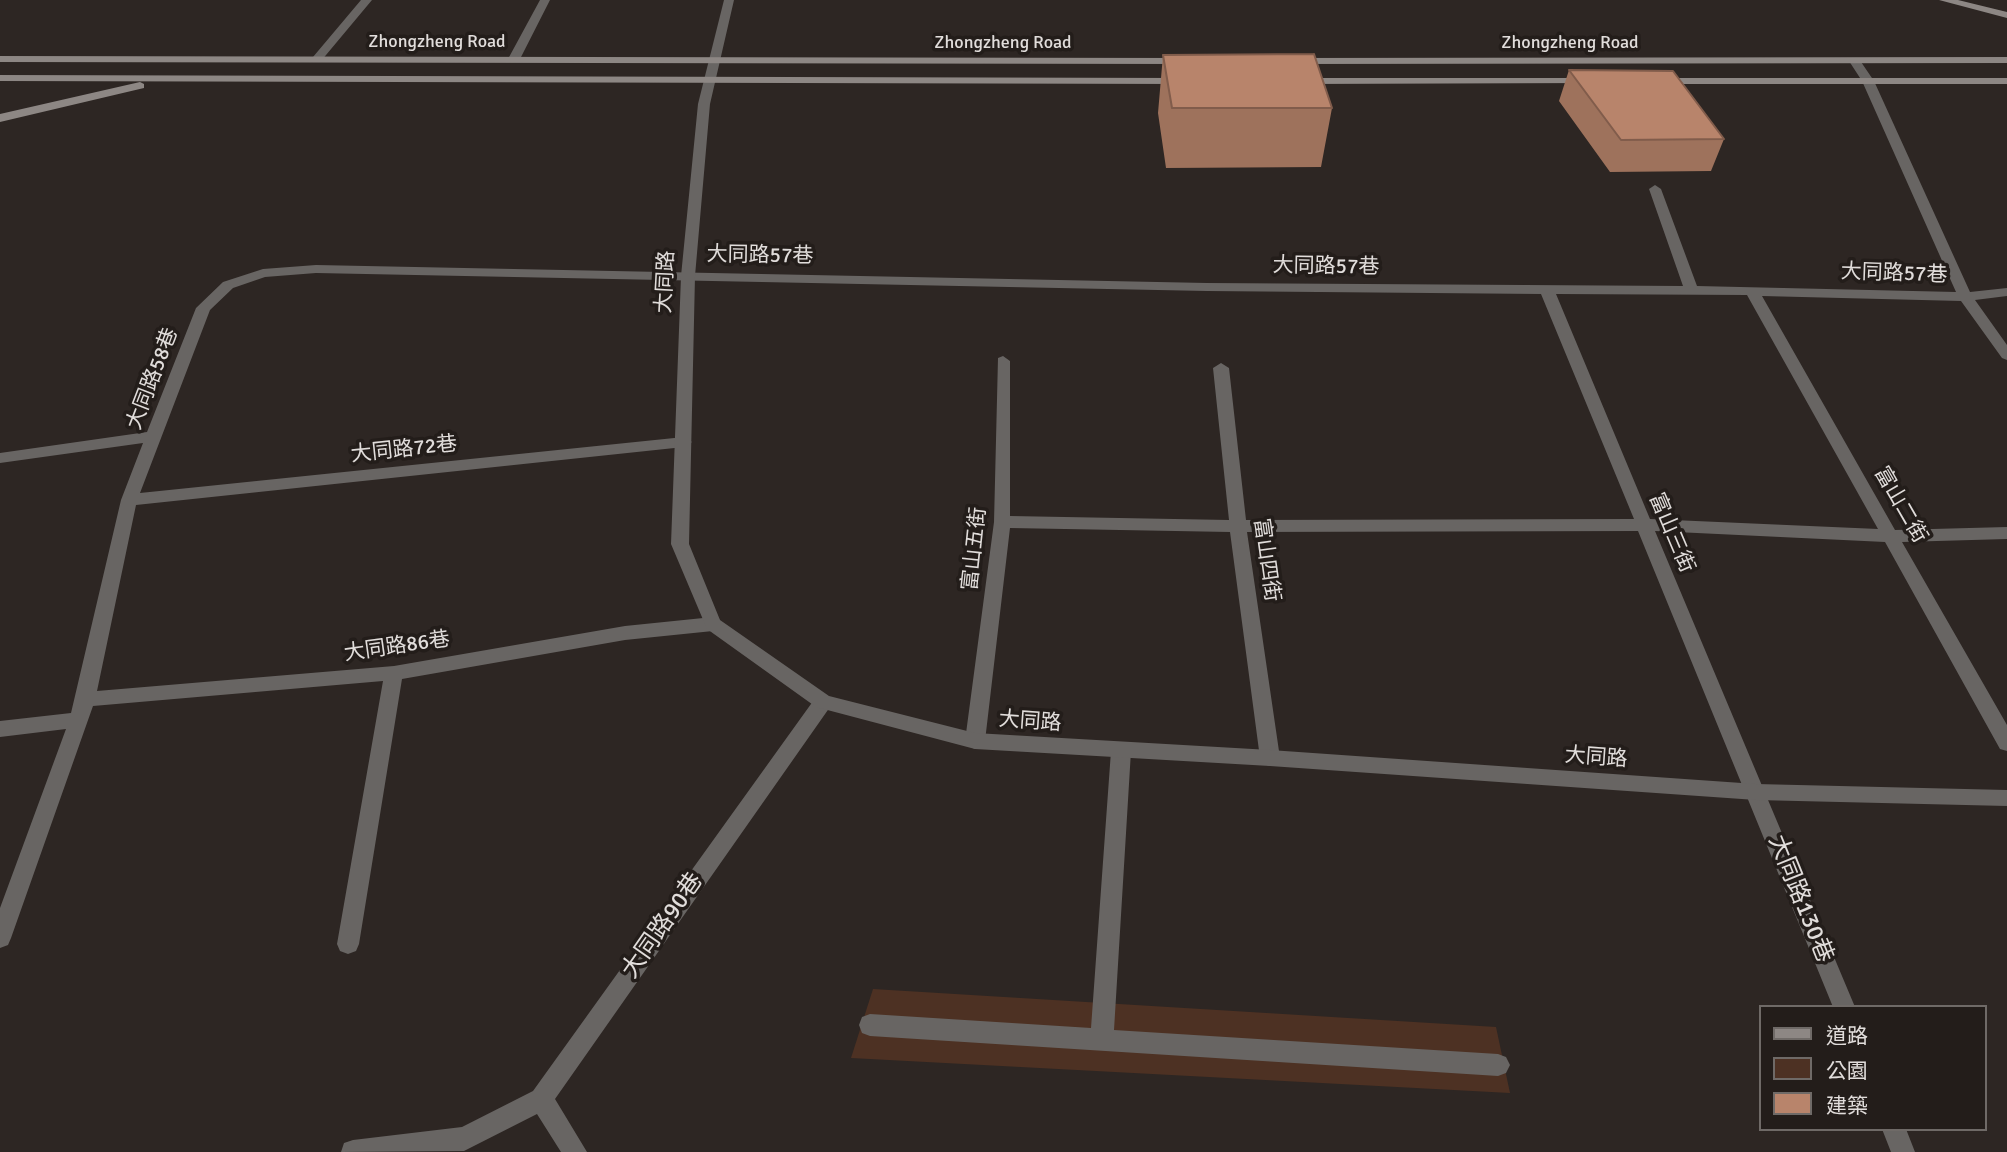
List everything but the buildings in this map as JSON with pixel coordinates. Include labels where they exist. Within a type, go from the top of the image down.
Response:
[{"type":"main road","points":[[1944,0],[2007,15]]},
{"type":"main road","points":[[1972,7],[2007,23]]},
{"type":"main road","name":"Zhongzheng Road","points":[[0,59],[1201,61]]},
{"type":"main road","name":"Zhongzheng Road","points":[[1285,61],[2007,60]]},
{"type":"main road","name":"Zhongzheng Road","points":[[0,78],[1198,81]]},
{"type":"main road","points":[[0,118],[60,102],[145,85],[257,79]]},
{"type":"main road","name":"Zhongzheng Road","points":[[1645,81],[2007,80]]},
{"type":"main road","name":"Zhongzheng Road","points":[[1282,81],[1603,81]]},
{"type":"street","points":[[317,59],[367,0]]},
{"type":"street","points":[[514,59],[545,0]]},
{"type":"street","name":"大同路","points":[[729,0],[704,104],[688,276],[680,544],[713,624],[823,702],[975,741],[1270,758],[1756,792],[2007,798]]},
{"type":"street","points":[[1855,61],[1868,81],[1965,297],[2007,355]]},
{"type":"street","points":[[1655,189],[1692,291]]},
{"type":"street","name":"大同路58巷","points":[[0,938],[86,699],[129,500],[203,308],[228,285],[263,273],[316,269],[688,276]]},
{"type":"street","name":"大同路57巷","points":[[688,276],[1207,287],[1752,291],[1965,297],[2007,292]]},
{"type":"street","name":"富山三街","points":[[1547,290],[1756,792]]},
{"type":"street","name":"富山二街","points":[[1752,291],[2007,743]]},
{"type":"street","name":"富山五街","points":[[975,741],[1002,522],[1003,361]]},
{"type":"street","name":"富山四街","points":[[1221,368],[1238,526],[1270,758]]},
{"type":"street","points":[[0,458],[154,436]]},
{"type":"street","name":"大同路72巷","points":[[129,500],[684,442]]},
{"type":"street","points":[[1002,522],[1238,526],[1643,525],[1891,536],[2007,533]]},
{"type":"street","name":"大同路86巷","points":[[86,699],[394,673],[625,633],[713,624]]},
{"type":"street","points":[[348,944],[394,673]]},
{"type":"street","name":"大同路90巷","points":[[541,1099],[823,702]]},
{"type":"street","points":[[0,729],[78,720]]},
{"type":"street","points":[[1102,1039],[1121,751]]},
{"type":"street","name":"大同路130巷","points":[[1756,792],[1843,1005]]},
{"type":"street","points":[[870,1025],[1499,1065]]},
{"type":"street","points":[[353,1152],[463,1146],[541,1099],[575,1152]]},
{"type":"street","points":[[1895,1131],[1903,1152]]},
{"type":"green space","points":[[873,989],[1496,1027],[1510,1093],[851,1058]]}]
